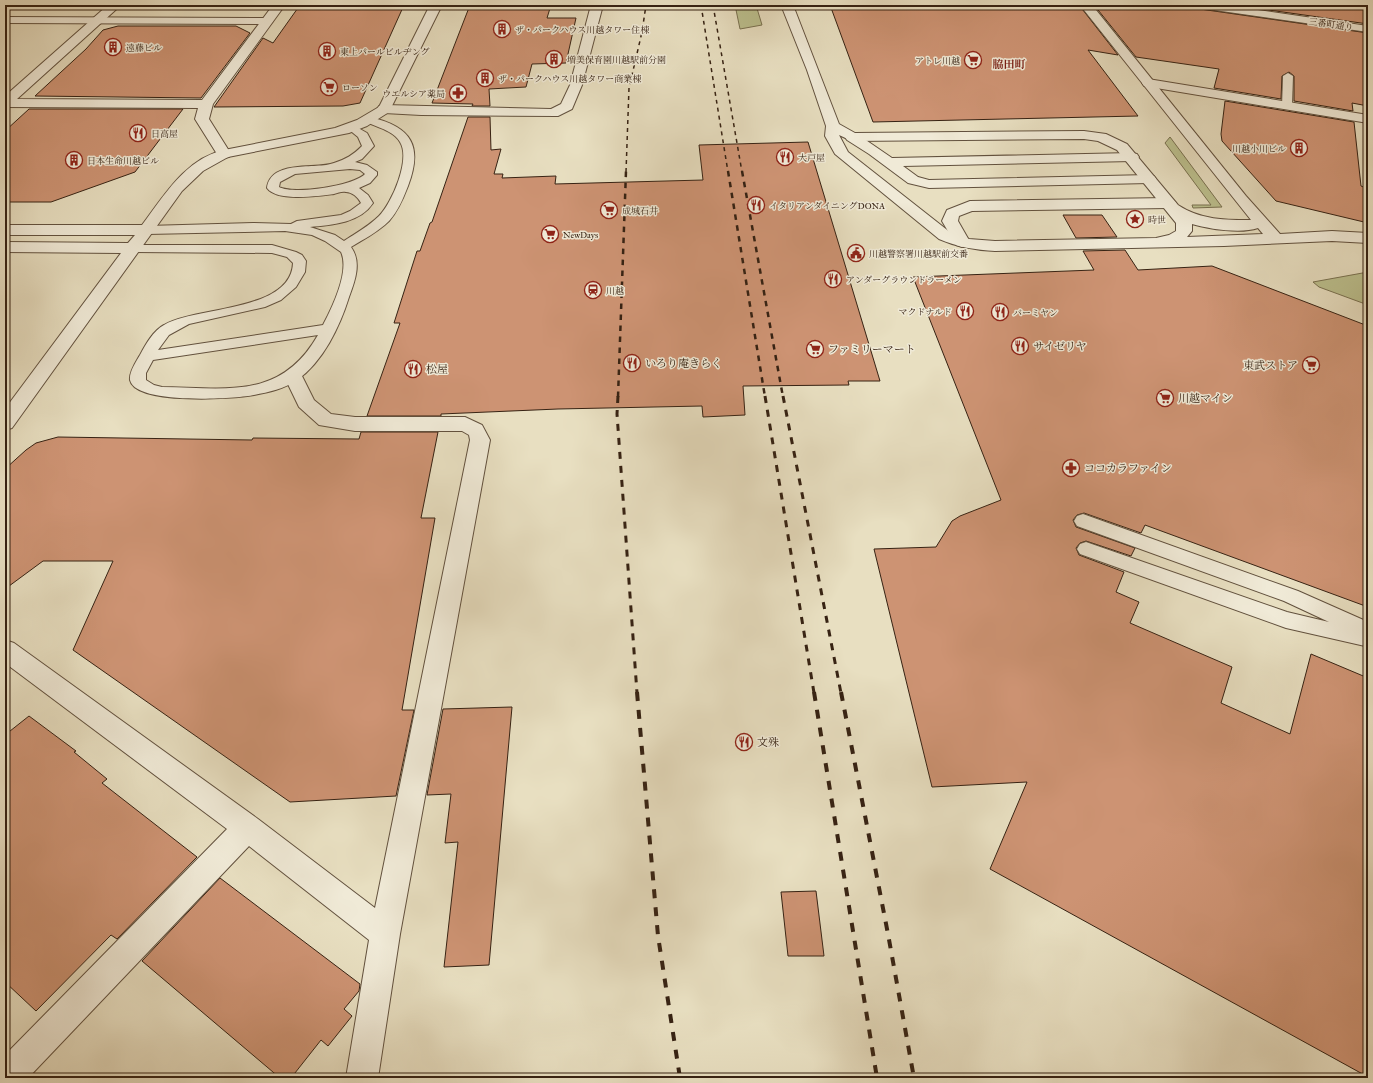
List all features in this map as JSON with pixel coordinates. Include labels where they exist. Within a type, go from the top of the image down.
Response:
[{"type":"street","points":[[5,103],[115,5]]},
{"type":"street","points":[[224,154],[202,118],[206,104],[279,5]]},
{"type":"street","points":[[6,420],[177,188],[191,172],[210,160],[224,154],[353,128],[370,120],[384,109],[436,5]]},
{"type":"street","points":[[384,109],[553,113],[567,106],[576,85],[597,5]]},
{"type":"street","points":[[787,5],[813,70],[833,126],[832,136],[842,154],[945,236],[976,245],[995,246],[1274,237],[1332,236],[1368,238]]},
{"type":"street","points":[[1086,5],[1274,237]]},
{"type":"street","name":"三番町通り","points":[[1200,5],[1368,29]]},
{"type":"street","points":[[5,20],[267,21]]},
{"type":"street","points":[[1148,83],[1368,119]]},
{"type":"street","points":[[5,103],[206,104]]},
{"type":"street","points":[[833,126],[852,136],[913,180],[938,185],[1149,179]]},
{"type":"street","points":[[852,136],[964,137],[1084,135],[1101,137],[1114,142],[1132,157],[1184,222],[1184,229],[1181,235],[1176,238],[1154,242]]},
{"type":"street","points":[[889,162],[1132,157]]},
{"type":"street","points":[[962,242],[950,221],[952,213],[970,206],[1170,205],[1202,223],[1217,225],[1311,224],[1368,233]]},
{"type":"street","points":[[5,230],[147,230]]},
{"type":"street","points":[[5,247],[134,248]]},
{"type":"street","points":[[293,376],[306,403],[326,420],[355,424],[465,424],[478,432],[480,440],[385,934],[362,1078]]},
{"type":"street","points":[[5,650],[248,828],[385,934]]},
{"type":"street","points":[[5,1078],[248,828]]},
{"type":"lane","points":[[1286,106],[1288,76]]},
{"type":"lane","points":[[343,247],[368,231],[389,214],[399,194],[409,166],[410,156],[407,144],[400,135],[386,126],[370,120]]},
{"type":"lane","points":[[147,230],[275,227],[310,224],[337,219],[361,209],[366,203],[364,196],[354,189],[347,188],[287,193],[280,192],[273,188],[274,181],[288,173],[334,166],[351,161],[358,157],[368,146],[363,135],[353,128]]},
{"type":"lane","points":[[334,166],[357,166],[363,167],[371,172],[371,175],[366,181],[347,188]]},
{"type":"lane","points":[[134,248],[272,249],[291,254],[299,259],[300,263],[292,284],[277,297],[252,306],[201,315],[183,321],[162,333],[138,373],[138,381],[142,386],[151,390],[162,392],[239,392],[257,390],[280,383],[293,376],[319,347],[344,291],[351,270],[349,252],[343,247],[314,232],[275,227]]},
{"type":"lane","points":[[148,356],[328,329]]},
{"type":"lane","points":[[1083,521],[1291,596],[1368,631]]},
{"type":"lane","points":[[1086,549],[1286,620],[1368,638]]},
{"type":"green space","points":[[735,5],[756,5],[762,25],[740,29]]},
{"type":"green space","points":[[1170,137],[1222,207],[1193,208],[1192,205],[1211,205],[1165,143]]},
{"type":"green space","points":[[1368,272],[1368,305],[1319,287],[1313,282]]},
{"type":"building","points":[[300,5],[404,5],[360,103],[343,106],[214,107],[263,38],[273,43]]},
{"type":"building","points":[[470,5],[551,5],[547,18],[576,18],[566,63],[532,64],[526,87],[489,89],[490,106],[432,103]]},
{"type":"building","name":"アトレ川越","points":[[830,5],[1079,5],[1118,55],[1088,50],[1138,116],[873,122]]},
{"type":"building","points":[[1094,5],[1193,5],[1200,9],[1368,33],[1368,106],[1352,103],[1353,111],[1294,101],[1294,76],[1289,72],[1282,76],[1281,99],[1214,88],[1219,69],[1136,57]]},
{"type":"building","points":[[1233,5],[1368,5],[1368,24]]},
{"type":"building","points":[[118,26],[236,26],[250,33],[201,98],[35,96],[86,49],[103,30]]},
{"type":"building","points":[[1225,101],[1354,122],[1361,186],[1366,188],[1364,222],[1276,201],[1222,141],[1221,134]]},
{"type":"building","points":[[29,109],[183,109],[135,172],[51,202],[5,202],[5,131]]},
{"type":"building","points":[[468,117],[490,117],[491,150],[501,149],[494,174],[503,174],[502,178],[556,176],[555,184],[703,180],[699,145],[808,142],[880,381],[848,381],[849,385],[743,386],[745,415],[703,417],[702,406],[558,409],[441,414],[441,416],[367,416],[400,323],[394,323],[417,251],[420,251],[430,223],[432,222]]},
{"type":"building","points":[[1063,215],[1102,215],[1117,237],[1076,238]]},
{"type":"building","points":[[1125,250],[1138,270],[1212,266],[1368,326],[1368,607],[1145,525],[1141,533],[1084,513],[1077,515],[1073,520],[1076,527],[1135,548],[1131,556],[1086,541],[1080,543],[1076,548],[1079,555],[1124,572],[1116,592],[1139,602],[1130,623],[1232,667],[1221,703],[1290,734],[1311,654],[1368,678],[1368,1077],[990,869],[1027,782],[932,787],[874,549],[936,547],[952,521],[960,516],[1001,500],[913,277],[1094,270],[1083,251]]},
{"type":"building","points":[[361,432],[438,432],[421,518],[435,518],[402,710],[414,710],[396,796],[290,802],[73,650],[113,561],[43,561],[5,589],[5,469],[36,443],[58,437],[252,440],[253,438],[359,439]]},
{"type":"building","points":[[512,707],[489,965],[444,967],[458,842],[445,843],[451,794],[427,795],[443,709]]},
{"type":"building","points":[[29,716],[76,751],[74,752],[107,779],[102,783],[197,857],[117,939],[111,935],[36,1011],[5,982],[5,735]]},
{"type":"building","points":[[220,878],[360,984],[359,991],[344,1009],[352,1016],[328,1046],[321,1040],[291,1078],[280,1078],[142,961]]},
{"type":"building","points":[[816,891],[824,956],[788,956],[781,892]]},
{"type":"railway","points":[[626,172],[629,88],[642,32],[646,5]]},
{"type":"railway","points":[[701,5],[728,172]]},
{"type":"railway","points":[[713,5],[742,172]]},
{"type":"railway","points":[[618,397],[626,171]]},
{"type":"railway","points":[[728,171],[765,397]]},
{"type":"railway","points":[[742,171],[783,397]]},
{"type":"railway","points":[[618,396],[617,414],[637,693]]},
{"type":"railway","points":[[765,396],[814,693]]},
{"type":"railway","points":[[783,396],[841,693]]},
{"type":"railway","points":[[637,692],[658,936],[680,1078]]},
{"type":"railway","points":[[814,692],[877,1078]]},
{"type":"railway","points":[[841,692],[888,934],[914,1078]]},
{"type":"place","name":"ザ・パークハウス川越タワー住棟","points":[[502,29]]},
{"type":"place","name":"遠藤ビル","points":[[113,47]]},
{"type":"place","name":"東上パールビルヂング","points":[[327,51]]},
{"type":"place","name":"増美保育園川越駅前分園","points":[[554,59]]},
{"type":"place","name":"アトレ川越","points":[[973,60]]},
{"type":"place","name":"ザ・パークハウス川越タワー商業棟","points":[[485,78]]},
{"type":"place","name":"ローソン","points":[[329,87]]},
{"type":"place","name":"ウエルシア薬局","points":[[458,93]]},
{"type":"place","name":"日高屋","points":[[138,133]]},
{"type":"place","name":"川越小川ビル","points":[[1299,148]]},
{"type":"place","name":"大戸屋","points":[[785,157]]},
{"type":"place","name":"日本生命川越ビル","points":[[74,160]]},
{"type":"place","name":"イタリアンダイニングDONA","points":[[756,205]]},
{"type":"place","name":"成城石井","points":[[609,210]]},
{"type":"place","name":"時世","points":[[1135,219]]},
{"type":"place","name":"NewDays","points":[[550,234]]},
{"type":"place","name":"川越警察署川越駅前交番","points":[[856,253]]},
{"type":"place","name":"アンダーグラウンドラーメン","points":[[833,279]]},
{"type":"place","name":"川越","points":[[593,290]]},
{"type":"place","name":"マクドナルド","points":[[965,311]]},
{"type":"place","name":"バーミヤン","points":[[1000,312]]},
{"type":"place","name":"サイゼリヤ","points":[[1020,346]]},
{"type":"place","name":"ファミリーマート","points":[[815,349]]},
{"type":"place","name":"いろり庵きらく","points":[[632,363]]},
{"type":"place","name":"東武ストア","points":[[1311,365]]},
{"type":"place","name":"松屋","points":[[413,369]]},
{"type":"place","name":"川越マイン","points":[[1165,398]]},
{"type":"place","name":"ココカラファイン","points":[[1071,468]]},
{"type":"place","name":"文殊","points":[[744,742]]},
{"type":"district","name":"脇田町","points":[[1009,64]]}]
